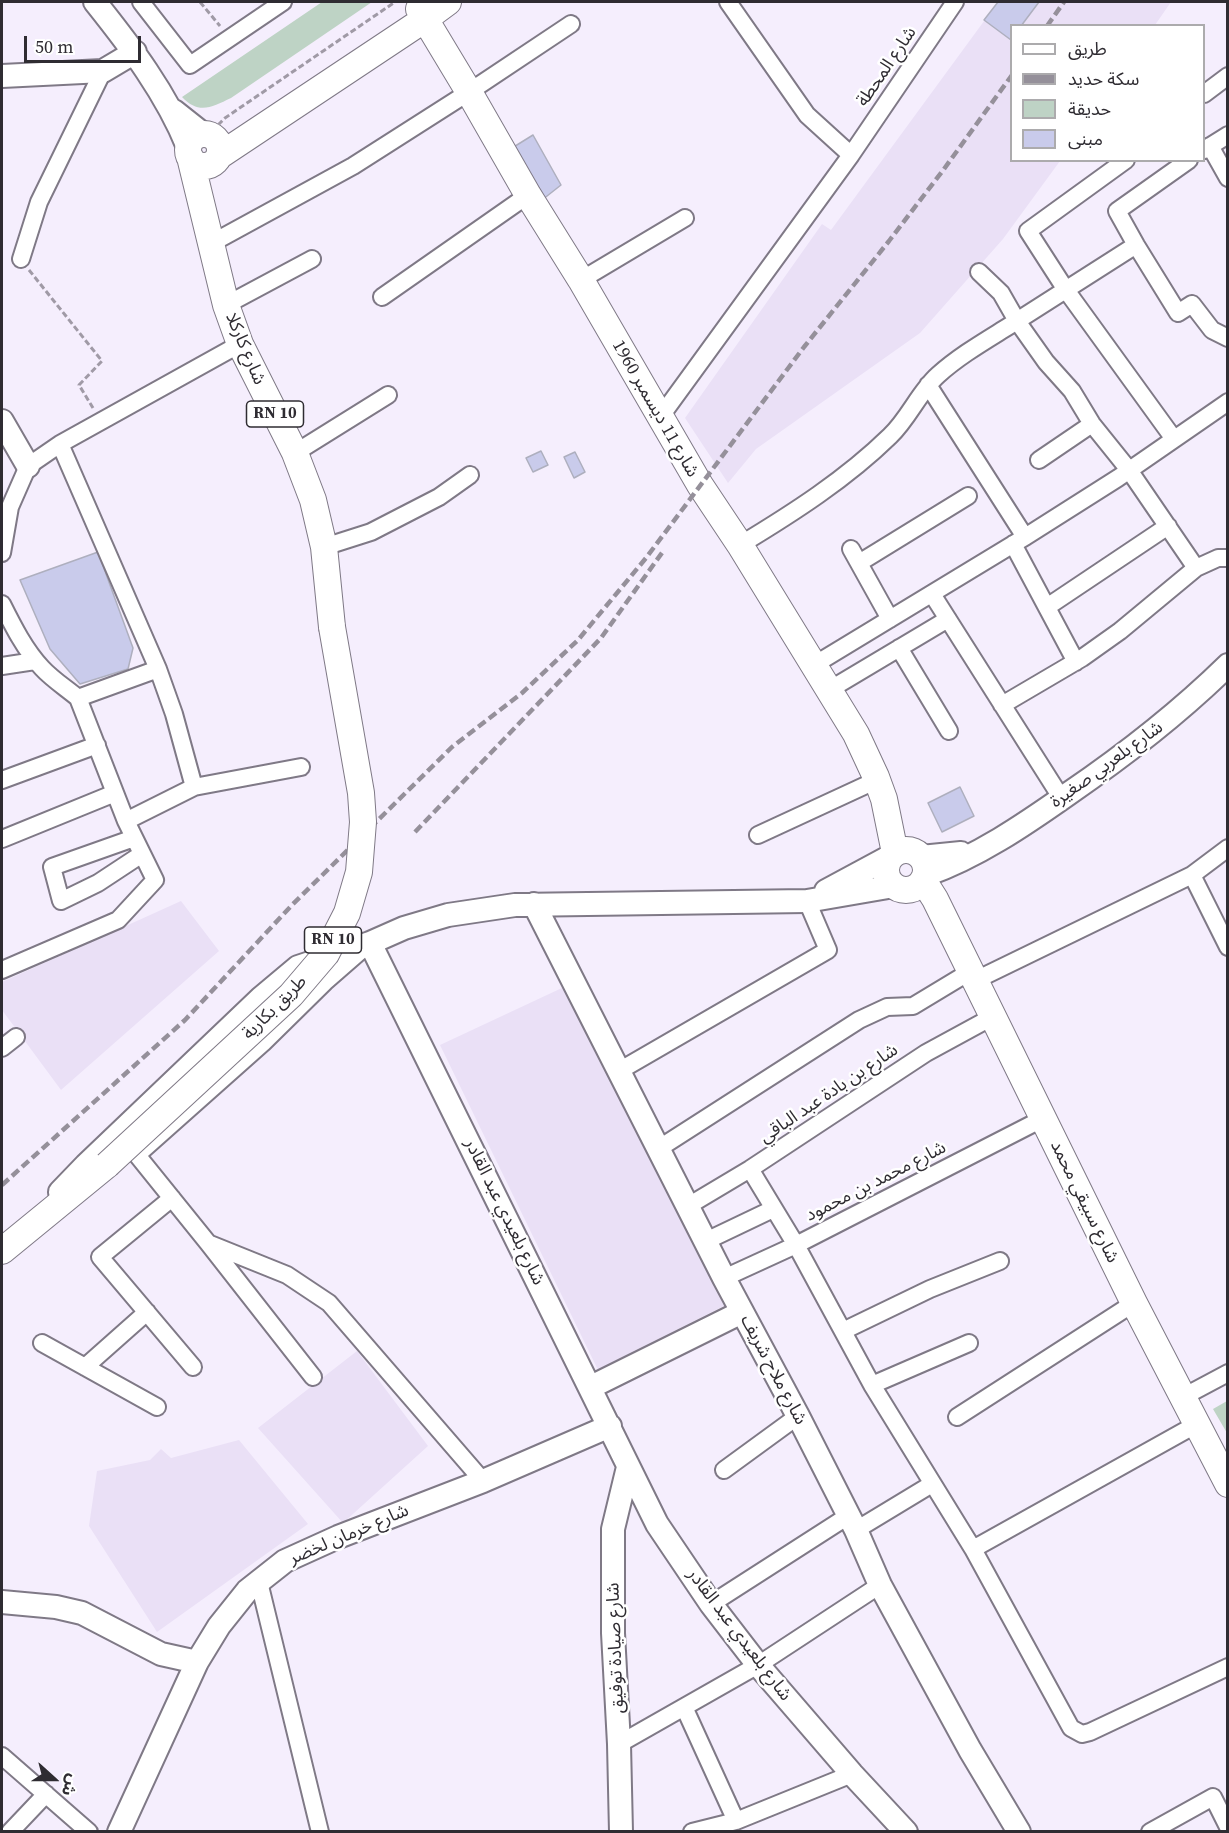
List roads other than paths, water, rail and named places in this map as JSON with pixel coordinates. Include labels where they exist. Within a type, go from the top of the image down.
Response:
[{"type":"main road","points":[[95,2],[135,52],[168,106],[206,147],[245,127],[417,8],[448,2]]},
{"type":"main road","name":"شارع 11 ديسمبر 1960","points":[[417,8],[581,280],[700,485],[740,545],[856,734],[880,790],[908,868]]},
{"type":"main road","points":[[2,76],[103,71],[135,52]]},
{"type":"main road","name":"شارع كاركلا","points":[[206,147],[200,205],[212,243],[226,305],[240,344],[296,453],[313,500],[324,547],[332,627]]},
{"type":"main road","points":[[2,421],[28,466]]},
{"type":"main road","name":"طريق بكارية","points":[[29,1228],[107,1165],[291,995],[326,954],[347,913],[359,872],[363,822],[361,793],[332,627]]},
{"type":"main road","name":"شارع بلعربي صغيرة","points":[[908,868],[946,867],[1014,830],[1123,756],[1155,731],[1227,665]]},
{"type":"main road","points":[[29,1228],[86,1164],[261,998],[298,968],[370,943],[404,928],[448,915],[534,904],[807,901],[908,868]]},
{"type":"main road","name":"شارع سبيقي محمد","points":[[908,868],[936,899],[1134,1303],[1227,1484]]},
{"type":"main road","name":"شارع ملاح شريف","points":[[534,904],[724,1278],[798,1416],[852,1523],[880,1585],[970,1750],[1019,1832]]},
{"type":"main road","name":"شارع بلعيدي عبد القادر","points":[[370,943],[657,1524],[711,1604],[758,1665],[852,1774],[906,1832]]},
{"type":"main road","name":"RN 10","points":[[2,1251],[29,1228]]},
{"type":"main road","points":[[591,1387],[742,1312]]},
{"type":"main road","name":"شارع خرمان لخضر","points":[[119,1832],[197,1662],[219,1626],[247,1591],[285,1561],[338,1537],[483,1480],[610,1426]]},
{"type":"main road","name":"شارع صيادة توفيق","points":[[621,1832],[613,1633],[613,1528],[628,1467]]},
{"type":"main road","points":[[2,1602],[56,1607],[82,1613],[161,1654],[197,1662]]},
{"type":"street","points":[[141,2],[190,65],[283,2]]},
{"type":"street","points":[[728,2],[807,115],[851,155]]},
{"type":"street","name":"شارع المحطة","points":[[661,416],[851,155],[955,2]]},
{"type":"street","points":[[212,243],[353,166],[469,93],[571,24]]},
{"type":"street","points":[[21,259],[39,202],[103,71]]},
{"type":"street","points":[[1205,92],[1227,76]]},
{"type":"street","points":[[1227,135],[1207,148],[1227,178]]},
{"type":"street","points":[[1123,162],[1028,231],[1066,290],[1174,439]]},
{"type":"street","points":[[1186,162],[1117,211],[1178,313],[1191,304],[1212,330],[1227,338]]},
{"type":"street","points":[[382,297],[528,195]]},
{"type":"street","points":[[581,280],[685,218]]},
{"type":"street","points":[[740,545],[800,509],[868,455],[907,417],[928,385],[939,374],[972,350],[1136,245]]},
{"type":"street","points":[[226,305],[312,259]]},
{"type":"street","points":[[979,272],[1001,293],[1017,321],[1046,362],[1072,391],[1092,424],[1129,470],[1196,568]]},
{"type":"street","points":[[2,553],[9,507],[28,466],[60,444],[240,344]]},
{"type":"street","points":[[928,385],[1019,540],[1047,607],[1076,662]]},
{"type":"street","points":[[296,453],[388,395]]},
{"type":"street","points":[[814,665],[1129,470],[1227,402]]},
{"type":"street","points":[[1039,460],[1092,424]]},
{"type":"street","points":[[60,444],[158,669],[174,714],[194,787]]},
{"type":"street","points":[[324,547],[372,532],[439,497],[470,475]]},
{"type":"street","points":[[890,619],[855,556],[968,496]]},
{"type":"street","points":[[1047,607],[1168,526]]},
{"type":"street","points":[[1002,705],[1076,662],[1120,631],[1196,568],[1218,558],[1227,558]]},
{"type":"street","points":[[932,594],[1062,799]]},
{"type":"street","points":[[2,604],[14,628],[35,660],[78,698],[126,820],[155,880],[118,920],[2,970]]},
{"type":"street","points":[[829,690],[948,619]]},
{"type":"street","points":[[899,648],[949,731]]},
{"type":"street","points":[[2,666],[35,660]]},
{"type":"street","points":[[78,698],[158,669]]},
{"type":"street","points":[[2,780],[97,745]]},
{"type":"street","points":[[126,820],[194,787],[301,768]]},
{"type":"street","points":[[758,835],[880,790]]},
{"type":"street","points":[[2,839],[115,793]]},
{"type":"street","points":[[134,838],[52,867],[61,901],[98,883],[142,854]]},
{"type":"street","points":[[658,1149],[859,1020],[887,1007],[913,1006],[1192,875],[1227,848]]},
{"type":"street","points":[[1192,875],[1227,947]]},
{"type":"street","points":[[619,1071],[828,950],[807,901]]},
{"type":"street","points":[[313,1377],[137,1155],[263,1043],[325,982],[370,943]]},
{"type":"street","name":"شارع بن بادة عبد الباقي","points":[[688,1206],[750,1169],[926,1053],[994,1016]]},
{"type":"street","points":[[2,1048],[16,1037]]},
{"type":"street","name":"شارع محمد بن محمود","points":[[724,1278],[795,1245],[1044,1118]]},
{"type":"street","points":[[750,1169],[795,1245],[872,1385],[973,1549],[1070,1726],[1078,1733],[1090,1732],[1227,1667]]},
{"type":"street","points":[[172,1198],[100,1257],[193,1367]]},
{"type":"street","points":[[706,1241],[773,1209]]},
{"type":"street","points":[[208,1243],[287,1275],[329,1303],[483,1480]]},
{"type":"street","points":[[843,1331],[930,1289],[999,1261]]},
{"type":"street","points":[[957,1417],[1134,1303]]},
{"type":"street","points":[[85,1367],[147,1312]]},
{"type":"street","points":[[42,1343],[157,1407]]},
{"type":"street","points":[[872,1385],[969,1343]]},
{"type":"street","points":[[1183,1397],[1227,1373]]},
{"type":"street","points":[[724,1470],[798,1416]]},
{"type":"street","points":[[973,1549],[1197,1424]]},
{"type":"street","points":[[711,1604],[852,1523],[932,1484]]},
{"type":"street","points":[[259,1582],[320,1832]]},
{"type":"street","points":[[619,1744],[758,1665],[880,1585]]},
{"type":"street","points":[[684,1707],[736,1821]]},
{"type":"street","points":[[2,1757],[89,1832]]},
{"type":"street","points":[[692,1832],[736,1821],[852,1774]]},
{"type":"street","points":[[10,1832],[46,1794]]},
{"type":"street","points":[[1150,1832],[1213,1797],[1227,1827]]},
{"type":"railway","points":[[1048,24],[1064,2]]},
{"type":"railway","points":[[2,1185],[185,1020],[292,905],[452,747],[522,693],[578,640],[646,558],[804,347],[944,169],[1010,78]]},
{"type":"railway","points":[[415,832],[601,638],[664,550]]}]
